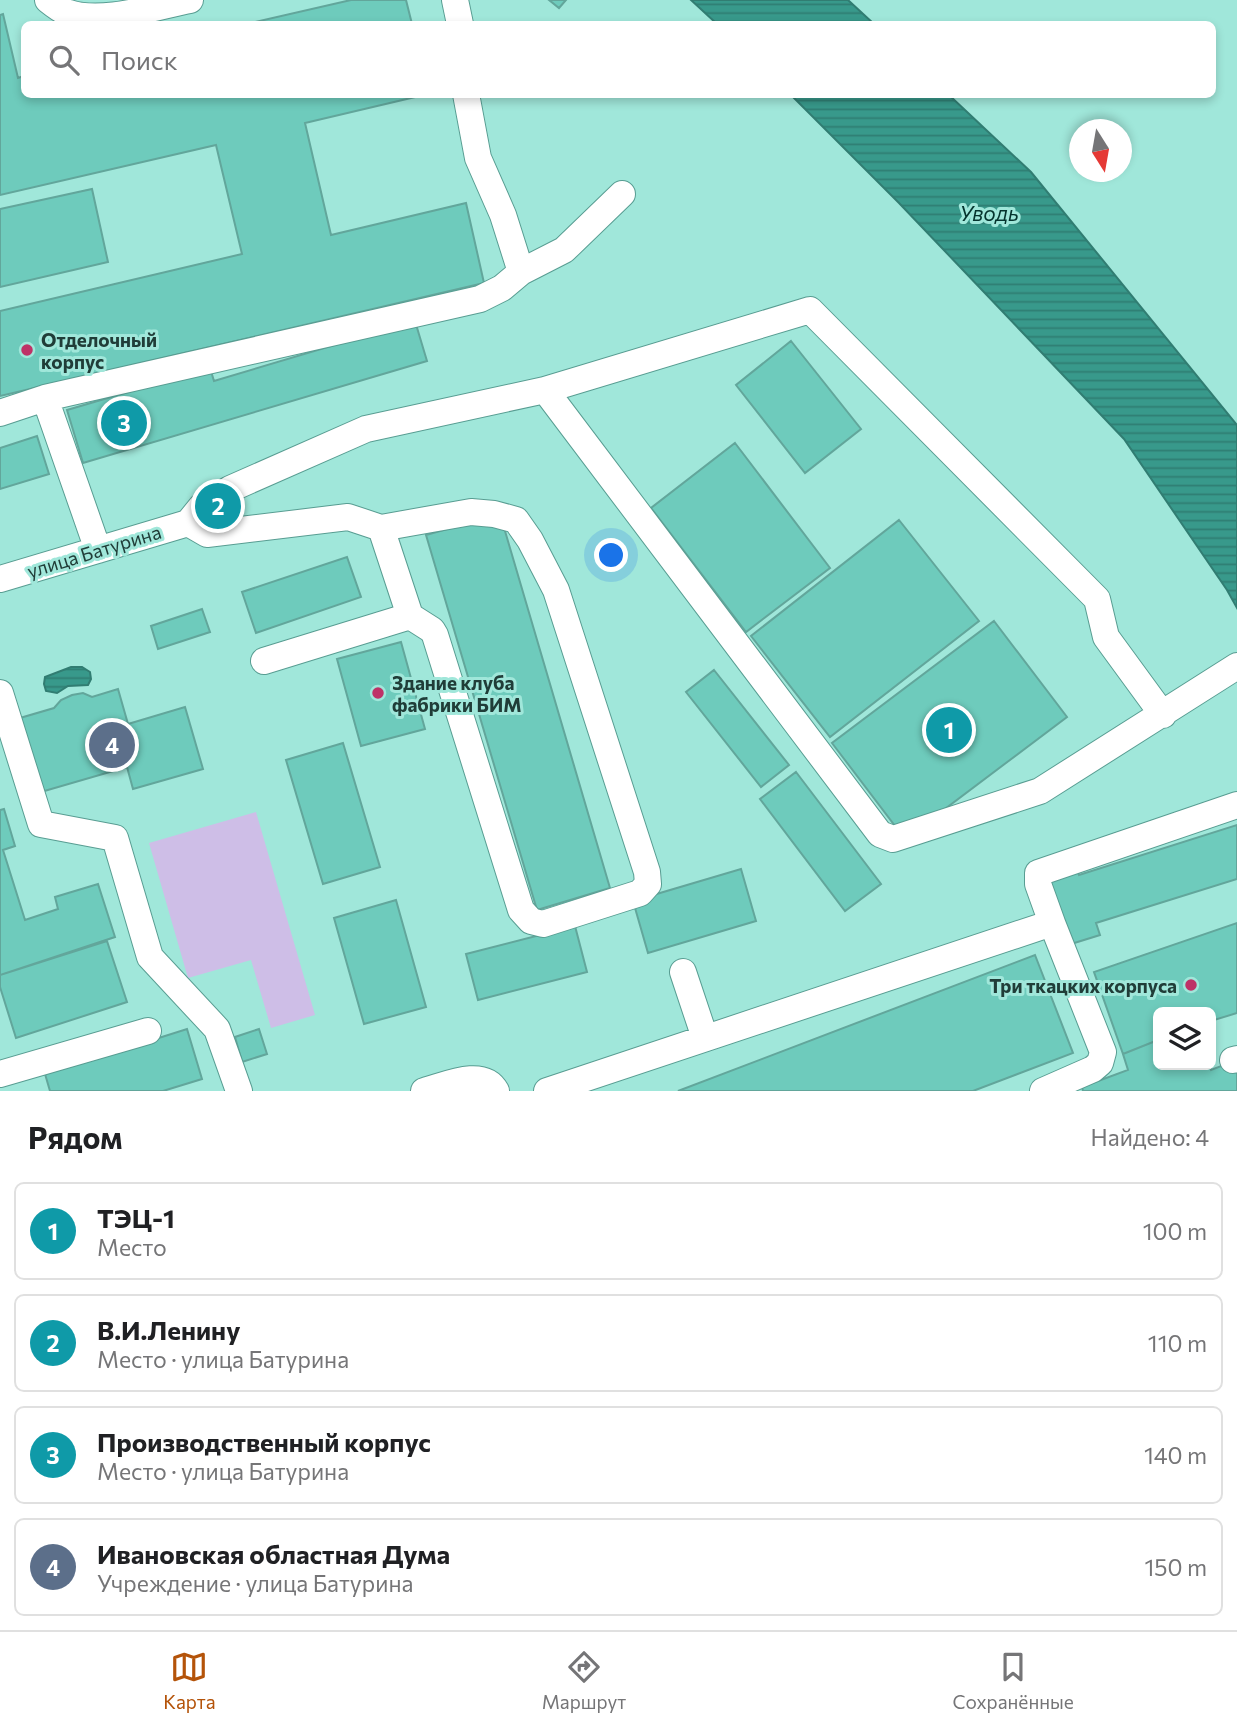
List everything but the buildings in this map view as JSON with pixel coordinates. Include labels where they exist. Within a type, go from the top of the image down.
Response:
[{"type":"street","points":[[48,0],[64,11],[86,17],[190,0]]},
{"type":"street","points":[[455,0],[459,21]]},
{"type":"street","points":[[467,98],[478,158],[503,215],[521,272]]},
{"type":"street","points":[[0,413],[45,398],[480,299],[502,288],[521,272],[565,250],[622,194]]},
{"type":"street","points":[[381,528],[410,616],[432,630],[435,635],[521,910],[531,920],[543,924],[640,893],[649,884],[556,590],[530,540],[516,520],[471,512],[381,528],[348,517],[207,534],[188,523],[201,507],[230,489],[366,429],[545,390],[810,310],[1097,599],[1106,637],[1163,715]]},
{"type":"street","points":[[545,390],[880,834],[893,839],[1040,791],[1237,666]]},
{"type":"street","points":[[45,398],[98,550]]},
{"type":"street","name":"улица Батурина","points":[[0,579],[188,523]]},
{"type":"street","points":[[264,661],[410,616]]},
{"type":"street","points":[[0,694],[41,824],[116,838],[150,957],[217,1029],[239,1091]]},
{"type":"street","points":[[1042,1091],[1093,1069],[1100,1063],[1103,1052],[1052,923],[1038,884],[1038,873],[1237,805]]},
{"type":"street","points":[[547,1091],[1052,923]]},
{"type":"street","points":[[684,972],[705,1038]]},
{"type":"street","points":[[0,1074],[148,1031]]},
{"type":"street","points":[[424,1091],[474,1078],[486,1080],[496,1091]]},
{"type":"shaded area","points":[[256,812],[315,1015],[271,1028],[251,960],[188,978],[149,843]]},
{"type":"water","points":[[691,0],[848,0],[871,21],[714,21]]},
{"type":"water","name":"Уводь","points":[[794,98],[952,98],[1031,172],[1237,425],[1237,608],[1124,439],[899,203]]},
{"type":"water","points":[[71,667],[82,667],[90,672],[88,685],[68,686],[57,693],[46,691],[45,677]]},
{"type":"place","name":"Отделочный корпус","points":[[27,350]]},
{"type":"place","name":"Производственный корпус","points":[[124,423]]},
{"type":"place","name":"В.И.Ленину","points":[[218,506]]},
{"type":"place","name":"Здание клуба фабрики БИМ","points":[[378,693]]},
{"type":"place","name":"ТЭЦ-1","points":[[949,730]]},
{"type":"place","name":"Ивановская областная Дума","points":[[112,745]]},
{"type":"place","name":"Три ткацких корпуса","points":[[1191,985]]}]
